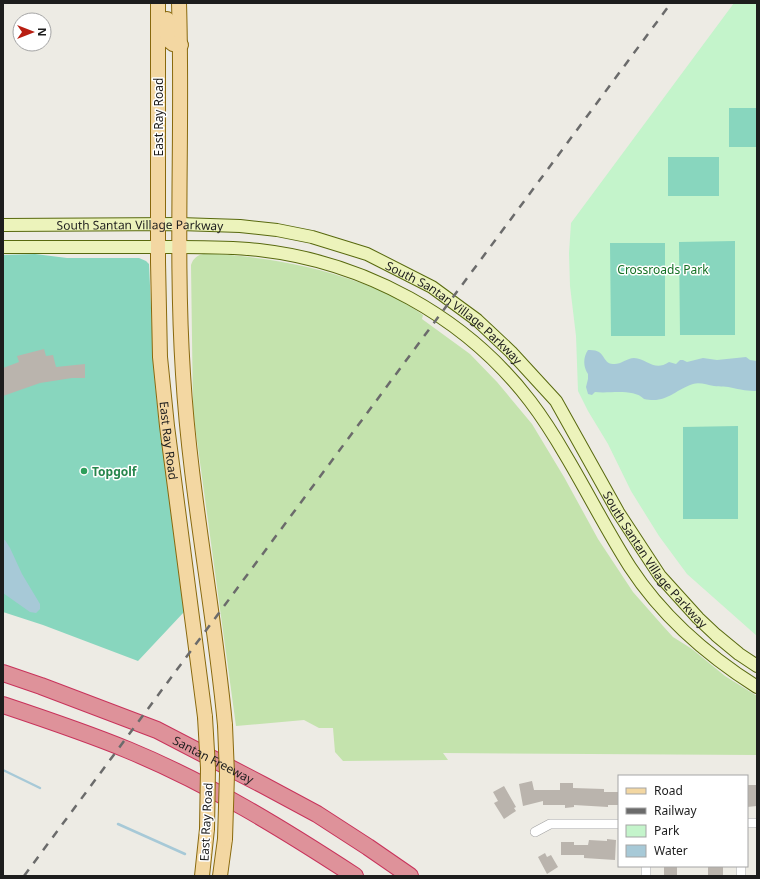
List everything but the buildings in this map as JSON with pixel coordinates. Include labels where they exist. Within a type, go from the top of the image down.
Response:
[{"type":"highway","name":"Santan Freeway","points":[[3,673],[42,686],[157,730],[263,784],[317,814],[410,876]]},
{"type":"highway","points":[[3,704],[128,750],[193,780],[286,831],[355,876]]},
{"type":"main road","name":"East Ray Road","points":[[158,3],[159,331],[162,384],[205,717],[208,768],[207,830],[202,876]]},
{"type":"main road","points":[[167,3],[168,40],[173,44],[181,45]]},
{"type":"main road","name":"East Ray Road","points":[[180,3],[180,247],[183,372],[189,452],[213,621],[225,725],[227,774],[225,839],[220,876]]},
{"type":"main road","name":"South Santan Village Parkway","points":[[3,225],[180,224],[240,226],[277,230],[312,237],[367,254],[432,287],[477,320],[511,352],[556,401],[618,512],[660,576],[707,626],[739,654],[757,666]]},
{"type":"main road","name":"South Santan Village Parkway","points":[[3,247],[217,247],[260,250],[303,258],[338,267],[374,280],[424,307],[462,333],[487,355],[530,401],[568,459],[612,538],[632,570],[663,609],[690,636],[725,665],[757,687]]},
{"type":"street","points":[[535,832],[550,824],[618,824]]},
{"type":"green space","name":"Crossroads Park","points":[[734,3],[757,3],[757,636],[687,574],[659,536],[631,491],[608,444],[588,411],[578,391],[576,336],[570,286],[569,253],[571,223]]},
{"type":"green space","points":[[729,108],[757,108],[757,147],[729,147]]},
{"type":"green space","points":[[668,157],[719,157],[719,196],[668,196]]},
{"type":"green space","points":[[735,241],[735,335],[680,335],[679,242]]},
{"type":"green space","points":[[610,243],[665,243],[665,336],[611,336]]},
{"type":"green space","points":[[210,253],[249,257],[305,266],[342,276],[371,287],[395,297],[418,311],[423,315],[422,319],[470,354],[497,382],[532,424],[564,477],[598,539],[633,592],[673,637],[692,649],[725,676],[757,696],[757,755],[443,753],[448,760],[343,761],[335,752],[333,728],[319,728],[304,720],[236,726],[193,411],[191,265],[194,259],[198,256]]},
{"type":"green space","name":"Topgolf","points":[[35,254],[67,258],[139,258],[149,264],[154,372],[158,414],[184,612],[138,661],[43,625],[3,612],[3,255]]},
{"type":"green space","points":[[738,426],[738,519],[683,519],[683,427]]},
{"type":"water","points":[[588,350],[598,352],[609,363],[613,364],[634,358],[659,366],[669,362],[676,364],[680,360],[687,362],[703,358],[717,360],[746,357],[750,360],[757,361],[757,391],[698,383],[659,400],[644,399],[627,392],[595,392],[592,395],[588,394],[586,387],[588,374],[584,362]]},
{"type":"water","points":[[3,540],[5,540],[10,548],[22,574],[40,604],[40,609],[36,613],[30,612],[3,593]]},
{"type":"waterway","points":[[3,770],[40,788]]},
{"type":"waterway","points":[[118,824],[185,854]]},
{"type":"railway","points":[[24,876],[671,3]]},
{"type":"place","name":"Topgolf","points":[[84,471]]}]
